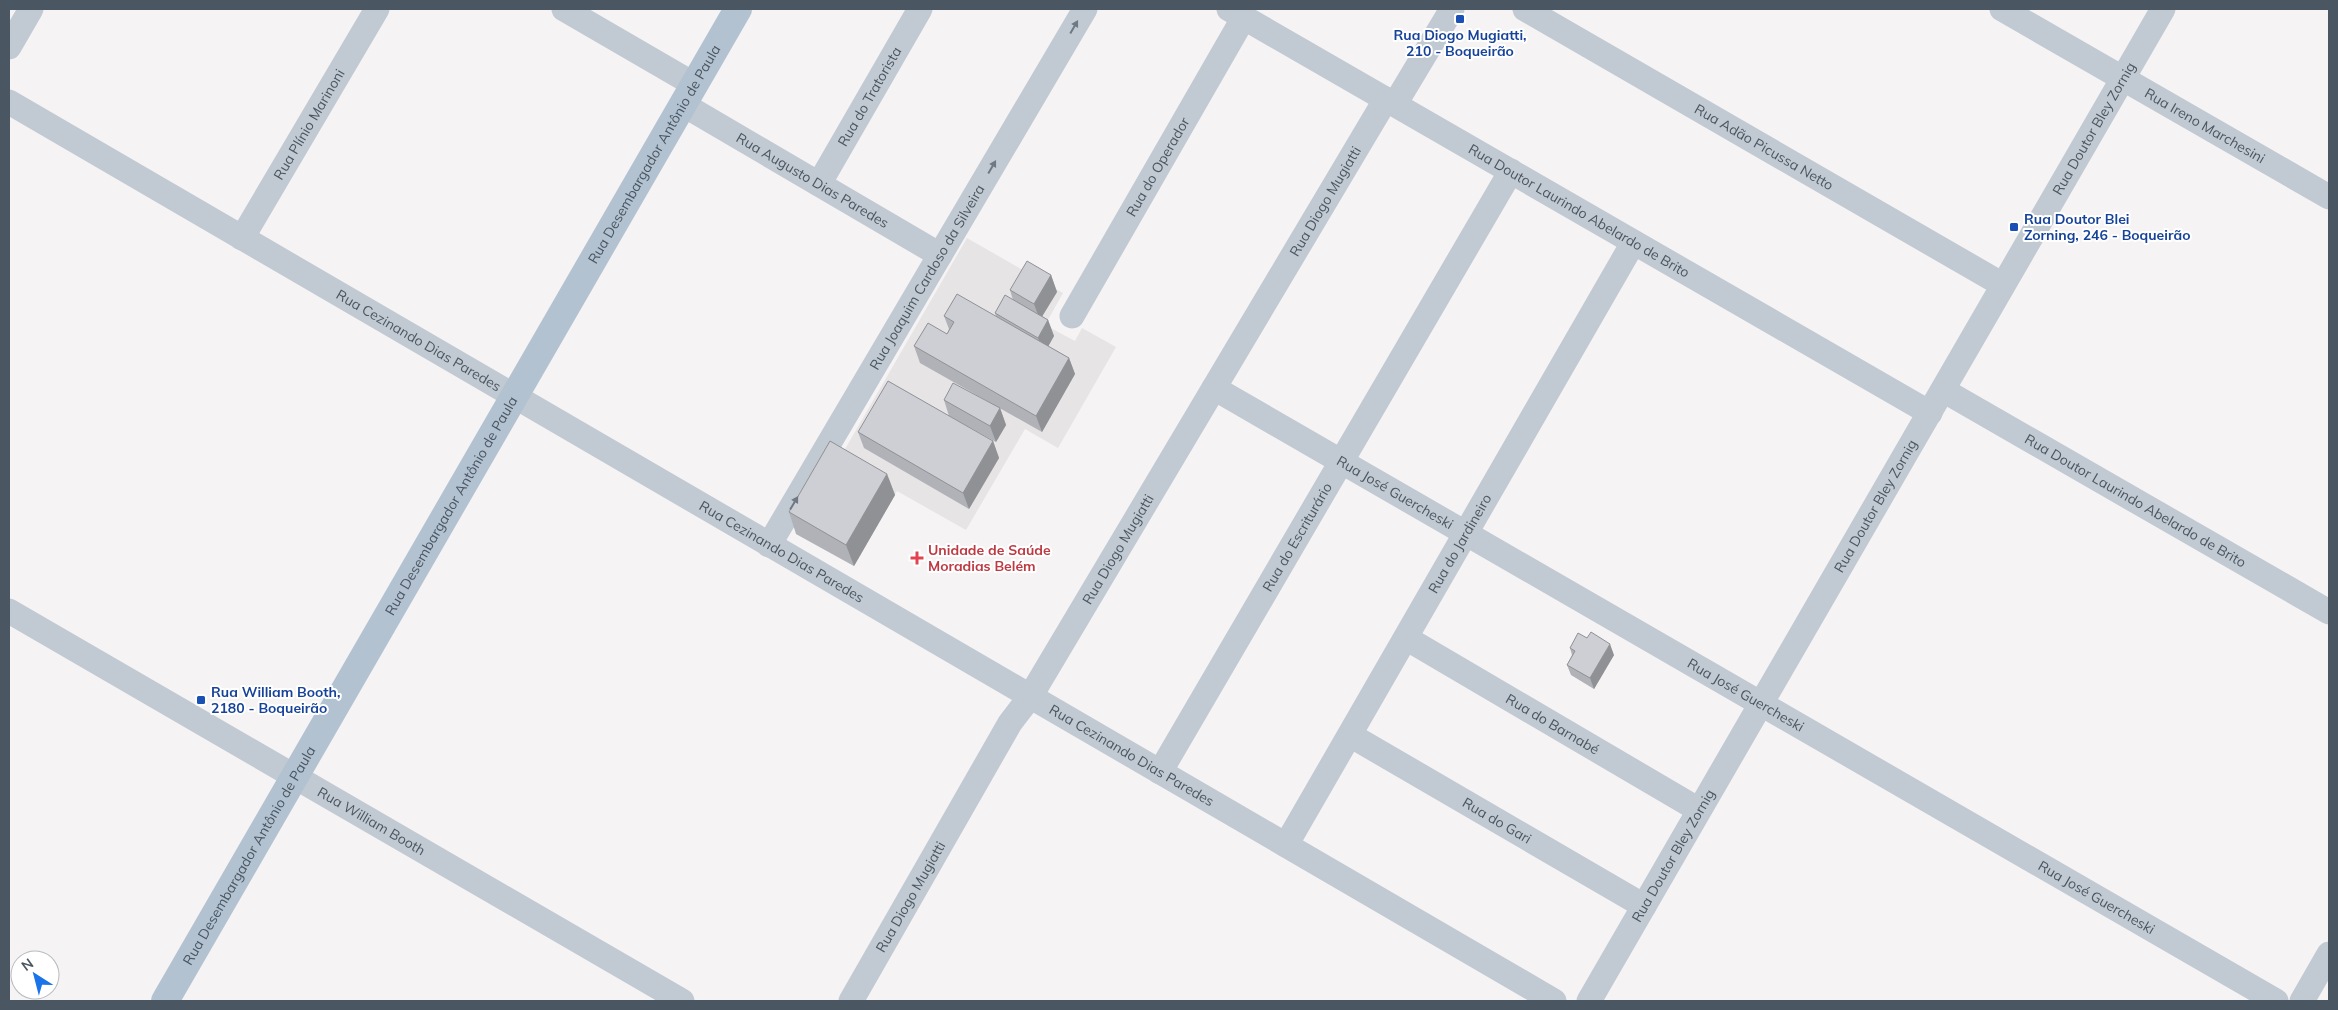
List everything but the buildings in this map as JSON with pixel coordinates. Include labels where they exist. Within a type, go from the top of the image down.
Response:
[{"type":"main road","name":"Rua Desembargador Antônio de Paula","points":[[164,1001],[690,95],[738,9]]},
{"type":"street","points":[[9,47],[31,9]]},
{"type":"street","name":"Rua Plínio Marinoni","points":[[242,238],[377,9]]},
{"type":"street","name":"Rua Augusto Dias Paredes","points":[[564,9],[819,184],[940,255]]},
{"type":"street","name":"Rua do Tratorista","points":[[819,184],[920,9]]},
{"type":"street","name":"Rua Joaquim Cardoso da Silveira","points":[[769,545],[1085,9]]},
{"type":"street","name":"Rua Diogo Mugiatti","points":[[851,1001],[1010,722],[1030,697],[1214,388],[1391,102],[1452,9]]},
{"type":"street","name":"Rua Adão Picussa Netto","points":[[1525,9],[2003,285]]},
{"type":"street","name":"Rua Ireno Marchesini","points":[[2002,9],[2329,197]]},
{"type":"street","name":"Rua Doutor Bley Zornig","points":[[1589,1001],[2163,9]]},
{"type":"street","name":"Rua Doutor Laurindo Abelardo de Brito","points":[[1236,13],[1632,243],[1930,412]]},
{"type":"street","name":"Rua do Operador","points":[[1072,316],[1236,13]]},
{"type":"street","name":"Rua Cezinando Dias Paredes","points":[[9,102],[1554,1001]]},
{"type":"street","name":"Rua do Escriturário","points":[[1160,772],[1510,171]]},
{"type":"street","name":"Rua do Jardineiro","points":[[1286,845],[1632,243]]},
{"type":"street","name":"Rua José Guercheski","points":[[1214,388],[2276,1001]]},
{"type":"street","name":"Rua Doutor Laurindo Abelardo de Brito","points":[[1943,390],[2329,612]]},
{"type":"street","name":"Rua William Booth","points":[[9,611],[682,1001]]},
{"type":"street","name":"Rua do Barnabé","points":[[1406,638],[1699,810]]},
{"type":"street","name":"Rua do Gari","points":[[1350,735],[1644,906]]},
{"type":"street","points":[[2302,1001],[2329,954]]},
{"type":"shaded area","points":[[967,238],[1063,293],[1045,325],[1075,341],[1082,328],[1116,347],[1058,448],[1025,429],[966,530],[897,491],[854,566],[796,534]]},
{"type":"place","name":"Rua Diogo Mugiatti, 210 - Boqueirão","points":[[1460,19]]},
{"type":"place","name":"Rua Doutor Blei Zorning, 246 - Boqueirão","points":[[2014,227]]},
{"type":"place","name":"Unidade de Saúde Moradias Belém","points":[[917,558]]},
{"type":"place","name":"Rua William Booth, 2180 - Boqueirão","points":[[201,700]]}]
